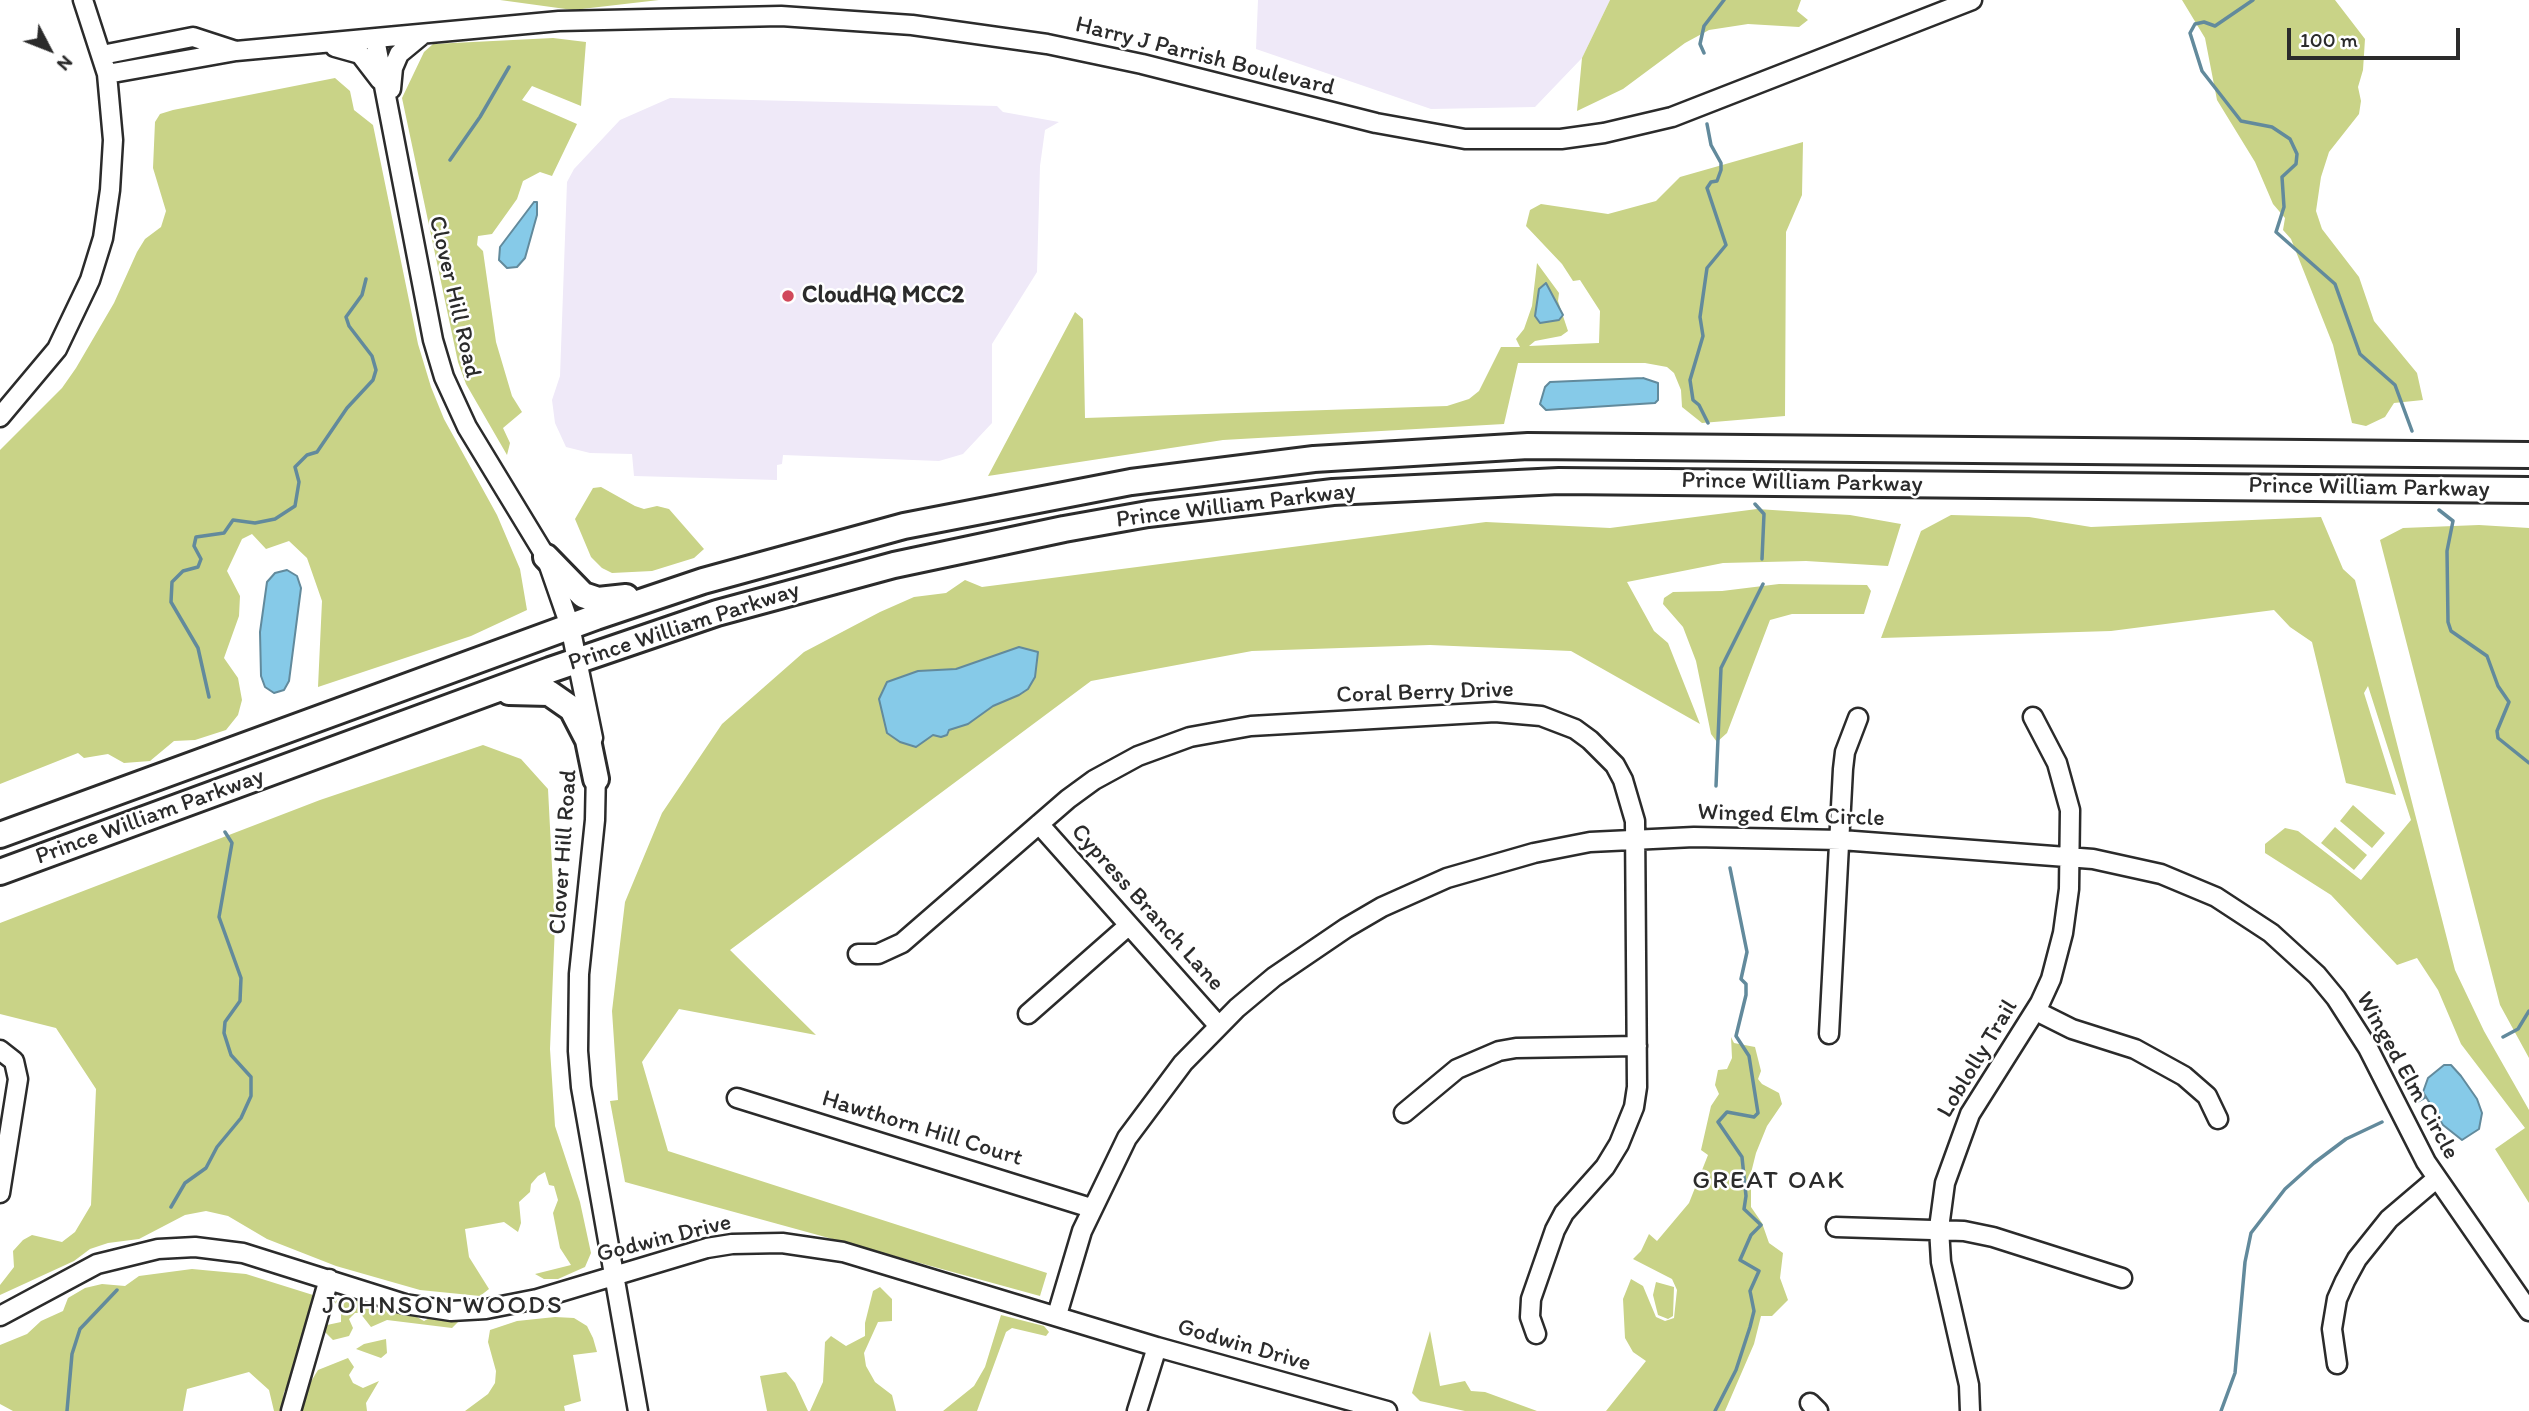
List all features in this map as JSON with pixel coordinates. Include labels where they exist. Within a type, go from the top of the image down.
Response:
[{"type":"highway","name":"Prince William Parkway","points":[[0,835],[570,626],[679,589],[853,539],[1050,495],[1253,465],[1399,452],[1528,446],[2529,455]]},
{"type":"highway","name":"Prince William Parkway","points":[[0,872],[484,694],[717,613],[800,589],[981,545],[1148,514],[1333,492],[1559,481],[2529,490]]},
{"type":"highway","points":[[546,557],[576,590],[590,598],[615,599],[679,589]]},
{"type":"highway","points":[[484,694],[540,691],[565,702],[582,727],[596,779]]},
{"type":"street","points":[[0,418],[57,349],[90,281],[103,239],[113,140],[107,74],[83,0]]},
{"type":"street","name":"Harry J Parrish Boulevard","points":[[107,74],[236,51],[559,21],[781,16],[912,25],[1047,44],[1142,64],[1376,123],[1465,139],[1512,141],[1604,134],[1672,117],[1972,0]]},
{"type":"street","points":[[389,106],[396,61],[403,48],[423,35]]},
{"type":"street","name":"Harry J Parrish Boulevard","points":[[102,55],[193,37],[236,51]]},
{"type":"street","name":"Clover Hill Road","points":[[375,39],[433,340],[444,377],[467,428],[546,557],[579,660],[594,745],[596,779],[595,820],[579,974],[578,1051],[585,1111],[638,1411]]},
{"type":"street","points":[[318,44],[348,48],[360,54],[385,87]]},
{"type":"street","name":"Coral Berry Drive","points":[[859,954],[878,954],[902,943],[1068,799],[1115,768],[1190,737],[1251,726],[1495,712],[1541,716],[1562,723],[1590,740],[1615,765],[1623,780],[1635,821],[1637,1087],[1628,1126],[1605,1167],[1576,1198],[1555,1230],[1531,1299],[1530,1317],[1536,1334]]},
{"type":"street","name":"Loblolly Trail","points":[[1970,1411],[1969,1385],[1941,1262],[1939,1228],[1951,1161],[1969,1114],[2036,1011],[2051,979],[2060,946],[2071,857],[2070,810],[2064,783],[2046,738],[2033,717]]},
{"type":"street","points":[[1829,1034],[1845,752],[1858,718]]},
{"type":"street","name":"Cypress Branch Lane","points":[[1039,824],[1218,1025]]},
{"type":"street","name":"Winged Elm Circle","points":[[1057,1315],[1071,1262],[1091,1208],[1114,1160],[1148,1107],[1218,1025],[1305,954],[1370,914],[1418,890],[1488,865],[1534,853],[1590,842],[1636,838],[1840,840],[2071,857],[2127,865],[2187,883],[2244,914],[2300,959],[2353,1022],[2436,1179],[2529,1311]]},
{"type":"street","points":[[1028,1014],[1128,926]]},
{"type":"street","points":[[2036,1011],[2072,1030],[2134,1049],[2184,1076],[2207,1097],[2218,1119]]},
{"type":"street","points":[[1404,1113],[1457,1069],[1499,1051],[1516,1048],[1637,1046]]},
{"type":"street","points":[[0,1050],[15,1061],[18,1079],[0,1193]]},
{"type":"street","name":"Hawthorn Hill Court","points":[[737,1098],[1091,1208]]},
{"type":"street","points":[[2337,1364],[2332,1329],[2337,1299],[2345,1281],[2357,1259],[2389,1219],[2436,1179]]},
{"type":"street","points":[[1836,1227],[1939,1228],[1993,1237],[2122,1278]]},
{"type":"street","name":"Godwin Drive","points":[[0,1316],[97,1264],[158,1249],[195,1247],[243,1253],[405,1304],[451,1311],[516,1304],[616,1276],[667,1258],[732,1244],[807,1245],[843,1252],[1360,1407],[1387,1411]]},
{"type":"street","points":[[291,1411],[329,1279]]},
{"type":"street","points":[[1137,1411],[1157,1347]]},
{"type":"shaded area","points":[[1258,0],[1610,0],[1582,58],[1535,107],[1431,109],[1256,49]]},
{"type":"shaded area","name":"CloudHQ MCC2","points":[[670,98],[997,106],[1003,112],[1059,122],[1045,130],[1040,166],[1037,272],[992,344],[992,423],[963,454],[939,461],[783,455],[782,464],[777,465],[777,480],[634,476],[632,454],[590,453],[566,447],[555,423],[552,400],[560,376],[567,182],[574,169],[620,120]]},
{"type":"green space","points":[[500,0],[659,0],[573,10]]},
{"type":"green space","points":[[1610,0],[1801,0],[1797,11],[1808,20],[1799,27],[1748,24],[1709,30],[1685,43],[1623,89],[1577,111],[1582,58]]},
{"type":"green space","points":[[2182,0],[2335,0],[2365,39],[2363,70],[2358,87],[2361,101],[2359,114],[2329,152],[2321,177],[2316,211],[2322,229],[2359,277],[2374,321],[2417,373],[2423,400],[2394,403],[2385,417],[2366,426],[2352,423],[2333,345],[2291,239],[2283,230],[2285,218],[2273,204],[2255,162],[2217,100],[2205,38]]},
{"type":"green space","points":[[553,38],[586,42],[581,106],[532,86],[522,100],[577,124],[552,176],[540,172],[523,181],[517,199],[492,234],[478,236],[477,245],[483,251],[496,342],[512,396],[522,412],[503,428],[510,443],[507,455],[466,384],[458,362],[402,98],[424,52],[433,44]]},
{"type":"green space","points":[[335,78],[350,91],[354,110],[373,125],[418,344],[431,387],[444,419],[497,515],[520,569],[527,610],[471,636],[318,687],[322,601],[307,558],[289,541],[266,549],[252,534],[242,539],[227,571],[240,596],[239,616],[224,658],[238,678],[242,700],[238,715],[226,730],[195,740],[174,741],[150,761],[124,763],[108,754],[84,758],[78,753],[0,784],[0,450],[62,388],[114,303],[137,252],[145,239],[161,227],[166,211],[153,168],[155,122],[160,114],[173,110]]},
{"type":"green space","points":[[1803,142],[1802,195],[1786,232],[1785,416],[1702,423],[1682,407],[1681,390],[1674,373],[1667,367],[1645,363],[1518,363],[1504,424],[1223,440],[988,476],[1075,312],[1083,319],[1085,418],[1447,406],[1469,399],[1479,391],[1501,347],[1520,347],[1516,339],[1524,329],[1532,306],[1537,263],[1559,293],[1558,301],[1568,331],[1561,336],[1535,341],[1529,346],[1599,343],[1600,311],[1580,280],[1573,281],[1562,264],[1526,226],[1530,210],[1541,204],[1608,214],[1656,201],[1680,177]]},
{"type":"green space","points":[[601,487],[644,509],[657,506],[669,509],[704,549],[694,558],[652,571],[612,573],[602,568],[591,557],[575,519],[593,488]]},
{"type":"green space","points":[[1757,509],[1850,515],[1901,524],[1888,566],[1806,561],[1723,563],[1627,582],[1654,631],[1668,643],[1700,724],[1571,651],[1430,645],[1252,651],[1091,681],[730,950],[816,1035],[679,1009],[642,1062],[668,1151],[1047,1273],[1040,1296],[625,1182],[610,1101],[618,1100],[612,1011],[625,902],[662,813],[722,724],[804,652],[880,612],[914,597],[946,593],[965,580],[982,587],[1486,522],[1610,528]]},
{"type":"green space","points":[[1951,515],[2029,517],[2091,527],[2321,517],[2343,569],[2355,580],[2455,970],[2484,1031],[2529,1110],[2529,1203],[2495,1149],[2525,1128],[2461,1044],[2438,990],[2417,958],[2397,965],[2331,895],[2265,853],[2265,844],[2285,828],[2298,831],[2361,880],[2411,820],[2368,686],[2364,693],[2396,795],[2346,783],[2312,642],[2290,627],[2274,610],[2111,631],[1881,638],[1921,531]]},
{"type":"green space","points":[[2479,525],[2529,528],[2529,1058],[2500,1005],[2380,540],[2403,528]]},
{"type":"green space","points":[[1779,584],[1867,585],[1871,591],[1864,614],[1792,614],[1770,620],[1727,733],[1717,742],[1711,734],[1696,661],[1683,627],[1663,604],[1664,598],[1673,592],[1722,591]]},
{"type":"green space","points":[[483,745],[521,759],[548,789],[555,924],[550,1049],[555,1126],[580,1202],[591,1253],[585,1267],[558,1279],[544,1279],[535,1274],[571,1265],[560,1248],[553,1213],[558,1200],[554,1186],[549,1185],[545,1172],[531,1184],[530,1192],[519,1202],[521,1223],[518,1232],[504,1222],[465,1229],[469,1257],[489,1289],[480,1296],[420,1290],[336,1266],[267,1239],[228,1216],[206,1211],[185,1215],[139,1239],[108,1243],[90,1249],[74,1261],[0,1295],[0,1285],[14,1267],[13,1251],[23,1240],[32,1235],[62,1242],[75,1232],[91,1205],[96,1089],[56,1028],[0,1014],[0,923],[320,800]]},
{"type":"green space","points":[[2353,805],[2385,833],[2372,848],[2340,821]]},
{"type":"green space","points":[[2335,827],[2367,855],[2354,870],[2321,843]]},
{"type":"green space","points":[[1731,1037],[1734,1043],[1755,1047],[1761,1071],[1758,1079],[1779,1093],[1782,1104],[1767,1126],[1756,1153],[1751,1173],[1751,1207],[1762,1223],[1769,1243],[1783,1253],[1780,1278],[1788,1300],[1772,1316],[1761,1316],[1754,1344],[1725,1411],[1606,1411],[1646,1361],[1633,1352],[1625,1338],[1623,1299],[1631,1279],[1643,1286],[1656,1317],[1665,1321],[1674,1318],[1677,1290],[1672,1279],[1633,1259],[1641,1251],[1649,1234],[1657,1241],[1689,1203],[1708,1155],[1701,1150],[1711,1106],[1719,1094],[1715,1085],[1718,1070],[1727,1069],[1732,1058]]},
{"type":"green space","points":[[192,1269],[246,1274],[313,1295],[308,1326],[295,1372],[284,1392],[281,1411],[274,1411],[269,1390],[249,1372],[187,1389],[183,1411],[13,1411],[0,1404],[0,1345],[27,1334],[41,1321],[63,1311],[68,1298],[85,1288],[102,1284],[125,1286],[139,1276]]},
{"type":"green space","points":[[1656,1282],[1674,1287],[1673,1316],[1668,1319],[1658,1315],[1653,1295]]},
{"type":"green space","points":[[880,1287],[892,1299],[892,1321],[878,1322],[864,1353],[866,1366],[875,1382],[892,1395],[896,1411],[810,1411],[823,1382],[825,1342],[831,1336],[846,1346],[865,1336],[865,1323],[873,1291]]},
{"type":"green space","points":[[340,1297],[367,1303],[377,1310],[394,1309],[410,1313],[424,1321],[435,1315],[459,1321],[452,1328],[387,1320],[371,1327],[360,1313],[355,1313],[349,1319],[353,1328],[349,1336],[333,1340],[324,1331],[327,1325],[341,1322],[341,1314],[335,1302]]},
{"type":"green space","points":[[1001,1315],[1044,1326],[1049,1332],[1046,1336],[1012,1328],[1006,1332],[977,1411],[943,1411],[974,1386],[985,1367]]},
{"type":"green space","points":[[574,1318],[587,1326],[593,1338],[597,1352],[573,1355],[581,1401],[564,1406],[565,1411],[465,1411],[488,1394],[495,1383],[496,1371],[488,1342],[490,1330],[517,1321]]},
{"type":"green space","points":[[1430,1331],[1440,1386],[1465,1381],[1471,1391],[1485,1392],[1537,1411],[1465,1411],[1420,1401],[1412,1393]]},
{"type":"green space","points":[[386,1339],[387,1353],[381,1358],[356,1349],[364,1344]]},
{"type":"green space","points":[[348,1358],[354,1367],[349,1375],[353,1383],[363,1388],[379,1381],[366,1403],[367,1411],[298,1411],[299,1401],[318,1370]]},
{"type":"green space","points":[[786,1372],[795,1383],[808,1411],[767,1411],[760,1376]]},
{"type":"water","points":[[534,202],[537,202],[537,215],[525,258],[517,267],[507,268],[499,260],[500,247]]},
{"type":"water","points":[[1546,283],[1563,315],[1559,320],[1540,323],[1535,316],[1539,289]]},
{"type":"water","points":[[1643,378],[1658,383],[1658,400],[1655,403],[1546,410],[1540,404],[1545,387],[1550,382]]},
{"type":"water","points":[[287,570],[297,576],[301,588],[289,681],[284,690],[274,693],[265,687],[261,676],[260,632],[267,582],[275,573]]},
{"type":"water","points":[[1019,647],[1038,652],[1035,677],[1028,689],[1019,695],[993,706],[968,724],[949,730],[947,735],[933,735],[916,747],[900,742],[887,733],[879,699],[887,682],[918,671],[956,669]]},
{"type":"water","points":[[2444,1065],[2451,1065],[2461,1076],[2477,1099],[2482,1113],[2479,1129],[2462,1140],[2443,1125],[2423,1092],[2428,1078]]},
{"type":"waterway","points":[[1704,53],[1700,44],[1704,26],[1724,0]]},
{"type":"waterway","points":[[2253,0],[2215,26],[2204,22],[2195,24],[2190,33],[2202,71],[2241,121],[2272,127],[2290,139],[2297,154],[2296,164],[2282,177],[2284,207],[2276,232],[2335,284],[2360,354],[2395,385],[2412,431]]},
{"type":"waterway","points":[[450,160],[480,117],[509,67]]},
{"type":"waterway","points":[[1707,124],[1711,145],[1721,163],[1717,181],[1711,182],[1707,188],[1726,245],[1707,268],[1700,317],[1703,336],[1690,380],[1693,400],[1699,405],[1708,423]]},
{"type":"waterway","points":[[209,697],[198,648],[171,602],[172,582],[183,571],[198,567],[201,559],[194,546],[196,537],[224,533],[233,520],[255,523],[275,519],[295,506],[299,482],[295,467],[307,455],[317,452],[347,408],[373,380],[376,370],[372,356],[349,326],[346,317],[362,295],[366,279]]},
{"type":"waterway","points":[[1755,504],[1764,514],[1762,559]]},
{"type":"waterway","points":[[2439,510],[2453,521],[2447,551],[2448,622],[2451,631],[2487,656],[2498,686],[2509,702],[2497,731],[2498,738],[2529,763]]},
{"type":"waterway","points":[[1716,786],[1721,668],[1763,584]]},
{"type":"waterway","points":[[171,1207],[185,1183],[206,1168],[217,1147],[241,1118],[251,1096],[251,1077],[231,1055],[224,1033],[225,1022],[240,1001],[241,978],[219,917],[232,843],[225,832]]},
{"type":"waterway","points":[[1715,1411],[1736,1370],[1754,1311],[1750,1291],[1759,1271],[1740,1260],[1751,1235],[1761,1225],[1744,1209],[1746,1196],[1742,1157],[1718,1122],[1727,1112],[1754,1117],[1758,1113],[1749,1056],[1736,1036],[1746,995],[1746,984],[1741,979],[1747,952],[1730,868]]},
{"type":"waterway","points":[[2503,1037],[2518,1029],[2529,1011]]},
{"type":"waterway","points":[[2416,1102],[2425,1097]]},
{"type":"waterway","points":[[2221,1411],[2235,1373],[2245,1262],[2251,1233],[2285,1189],[2314,1163],[2346,1139],[2382,1122]]},
{"type":"waterway","points":[[67,1411],[72,1354],[80,1329],[117,1290]]},
{"type":"place","name":"CloudHQ MCC2","points":[[788,296]]},
{"type":"district","name":"GREAT OAK","points":[[1769,1181]]},
{"type":"district","name":"JOHNSON WOODS","points":[[443,1306]]}]
